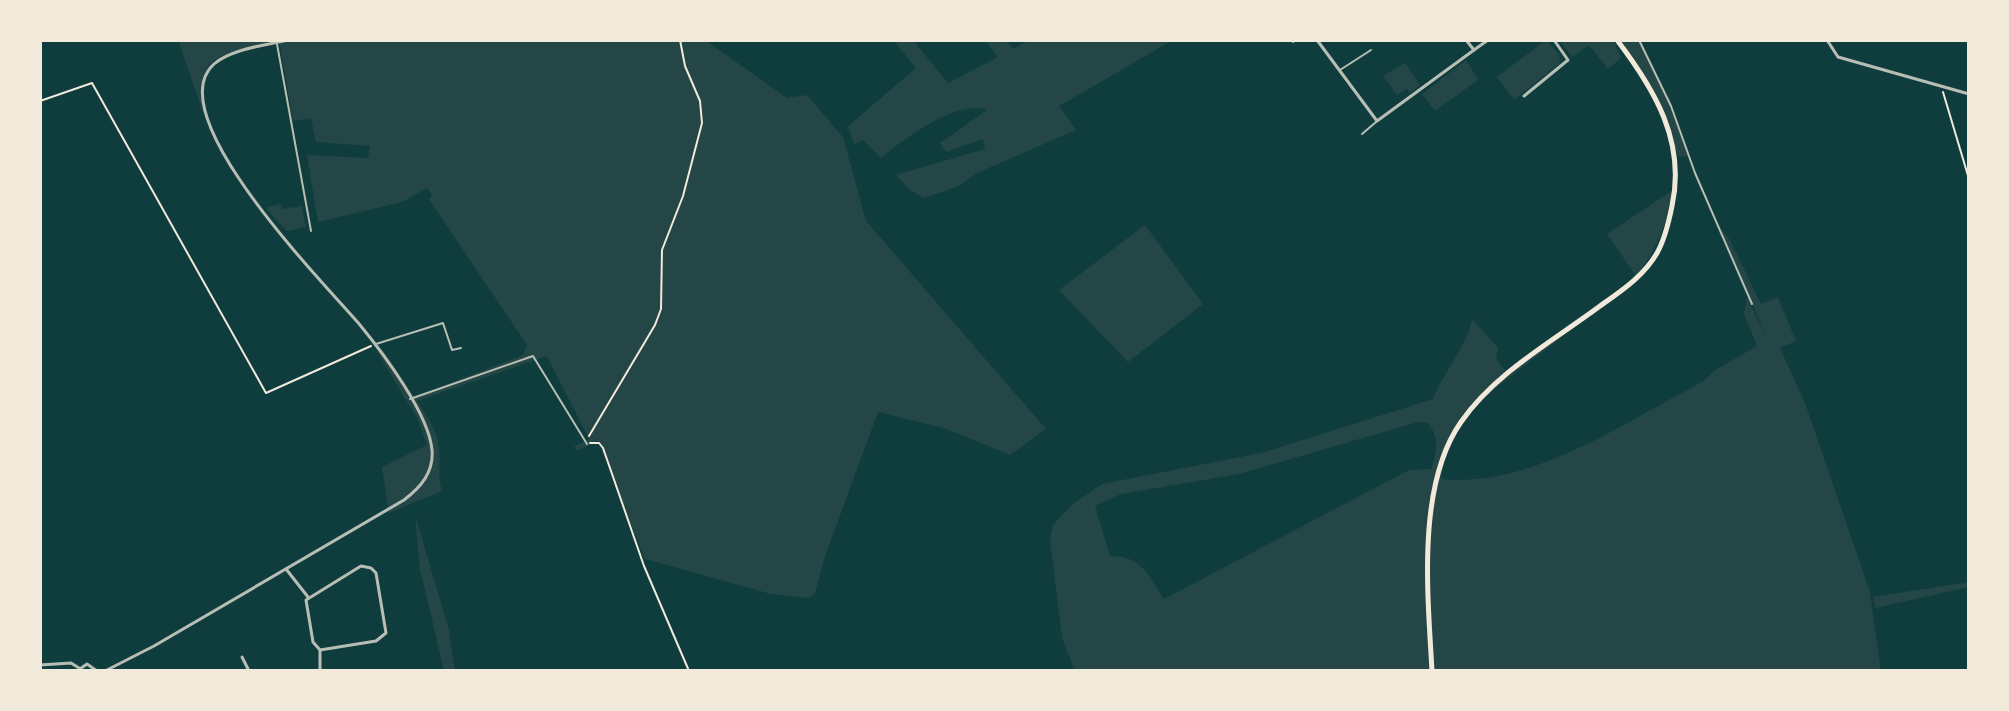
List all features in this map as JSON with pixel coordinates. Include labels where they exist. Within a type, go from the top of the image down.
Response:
[{"type":"main road","points":[[1432,671],[1427,579],[1433,503],[1443,457],[1454,434],[1492,386],[1636,280],[1658,252],[1676,190],[1675,156],[1662,111],[1618,40]]},
{"type":"street","points":[[105,671],[404,500],[427,478],[432,452],[430,440],[410,399],[375,344],[307,267],[239,180],[223,153],[203,102],[204,79],[214,64],[232,55],[288,40]]},
{"type":"street","points":[[1317,40],[1377,121],[1488,40]]},
{"type":"street","points":[[1466,40],[1474,50]]},
{"type":"street","points":[[1524,96],[1568,60],[1554,40]]},
{"type":"street","points":[[1827,40],[1838,57],[1969,94]]},
{"type":"street","points":[[320,650],[376,641],[384,636],[386,628],[378,579],[371,568],[361,566],[308,597],[305,604],[313,642],[320,650],[320,671]]},
{"type":"street","points":[[286,569],[308,597]]},
{"type":"street","points":[[242,657],[249,671]]},
{"type":"street","points":[[40,665],[71,663],[78,669],[87,664],[97,671]]},
{"type":"lane","points":[[1639,40],[1671,106],[1695,173],[1752,304]]},
{"type":"lane","points":[[276,43],[311,231]]},
{"type":"lane","points":[[1339,70],[1371,50]]},
{"type":"lane","points":[[1362,134],[1377,121]]},
{"type":"lane","points":[[375,344],[443,323],[452,350],[461,348]]},
{"type":"lane","points":[[410,399],[533,356],[586,442]]},
{"type":"path","points":[[680,40],[685,66],[700,101],[702,123],[683,196],[662,250],[661,309],[655,325],[586,442],[599,443],[603,448],[644,566],[689,671]]},
{"type":"path","points":[[40,101],[92,83],[266,393],[375,344]]},
{"type":"path","points":[[1942,88],[1969,179]]},
{"type":"shaded area","points":[[178,40],[276,40],[238,50],[213,61],[202,83],[207,124]]},
{"type":"shaded area","points":[[279,40],[705,40],[787,98],[807,95],[843,137],[866,221],[1046,429],[1010,455],[944,428],[878,412],[824,559],[815,593],[809,598],[771,594],[645,559],[598,441],[577,451],[574,447],[589,439],[547,356],[417,401],[438,440],[442,491],[389,513],[382,467],[427,445],[417,418],[378,353],[382,350],[414,397],[523,355],[527,345],[429,199],[432,195],[427,188],[402,202],[318,222],[307,155],[368,158],[370,146],[316,142],[311,118],[293,121]]},
{"type":"shaded area","points":[[893,40],[913,40],[948,83],[998,57],[985,40],[1006,40],[1013,49],[1029,40],[1173,40],[1059,106],[1076,130],[977,173],[959,186],[924,198],[910,190],[896,175],[985,149],[983,139],[946,152],[940,143],[987,110],[975,108],[946,115],[881,158],[863,140],[854,144],[848,126],[916,68]]},
{"type":"shaded area","points":[[1546,40],[1559,54],[1560,63],[1514,100],[1497,77]]},
{"type":"shaded area","points":[[1559,40],[1613,40],[1621,58],[1608,69],[1589,45],[1572,57]]},
{"type":"shaded area","points":[[1621,40],[1638,40],[1670,106],[1688,157],[1678,156],[1654,96]]},
{"type":"shaded area","points":[[1466,60],[1478,80],[1435,111],[1422,94]]},
{"type":"shaded area","points":[[1405,63],[1420,85],[1410,93],[1407,89],[1397,95],[1383,76]]},
{"type":"shaded area","points":[[1674,189],[1661,235],[1636,276],[1607,234]]},
{"type":"shaded area","points":[[280,204],[282,209],[302,206],[306,227],[287,231],[267,210],[267,207]]},
{"type":"shaded area","points":[[1145,225],[1203,304],[1128,362],[1059,290]]},
{"type":"shaded area","points":[[1719,226],[1730,240],[1761,304],[1778,297],[1796,341],[1780,348],[1805,403],[1870,592],[1881,671],[1075,671],[1062,638],[1050,540],[1053,525],[1073,504],[1102,484],[1261,453],[1433,399],[1466,337],[1472,319],[1498,348],[1496,359],[1506,372],[1634,279],[1637,281],[1512,375],[1480,403],[1456,436],[1441,479],[1475,479],[1543,463],[1609,433],[1702,382],[1717,369],[1757,346],[1744,314],[1747,297],[1769,343]],"holes":[[[1418,422],[1428,423],[1436,445],[1431,469],[1409,470],[1164,599],[1137,563],[1110,556],[1095,506],[1121,494],[1239,474]]]},
{"type":"shaded area","points":[[415,515],[449,630],[455,671],[444,671],[420,569]]},
{"type":"shaded area","points":[[1969,582],[1969,587],[1875,608],[1873,597]]}]
